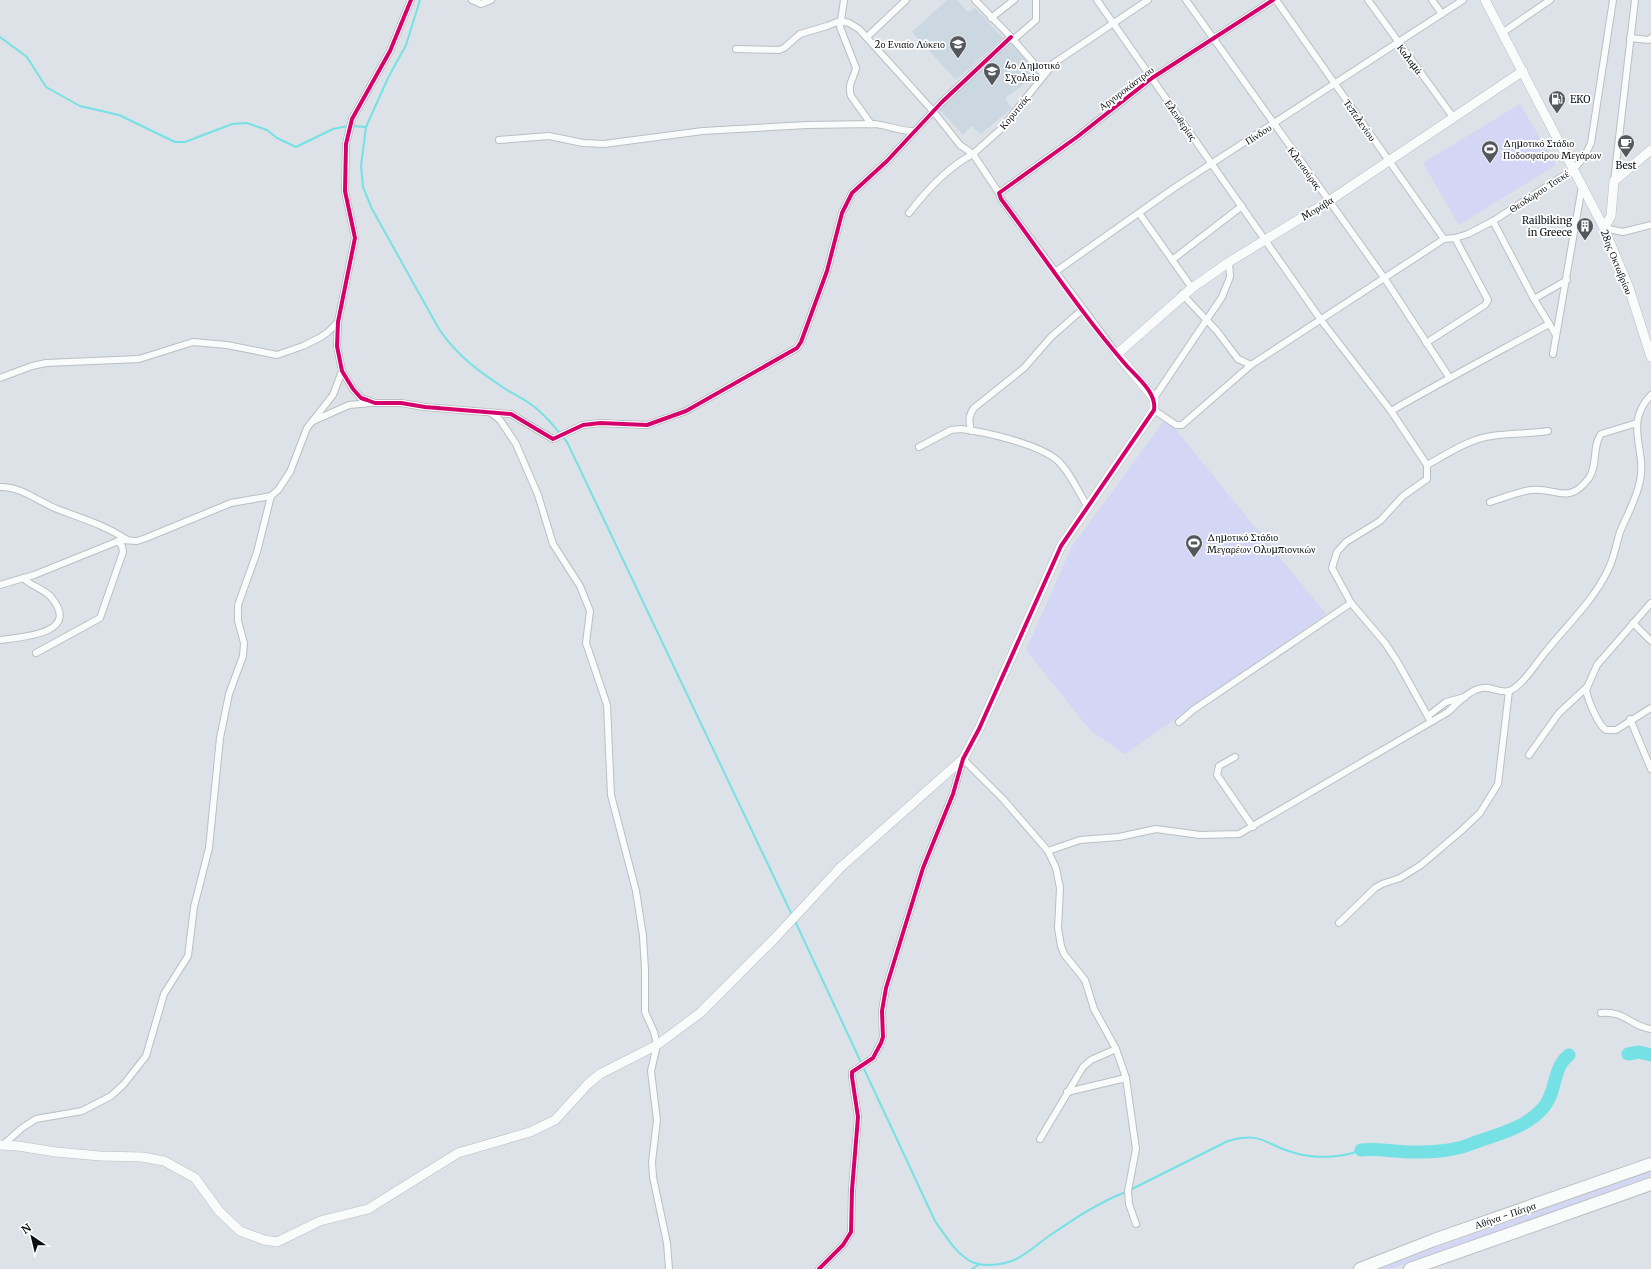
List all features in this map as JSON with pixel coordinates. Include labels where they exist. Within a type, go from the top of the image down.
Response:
[{"type":"highway","name":"Αθήνα - Πάτρα","points":[[1360,1269],[1434,1240],[1651,1164]]},
{"type":"highway","name":"Αθήνα - Πάτρα","points":[[1410,1269],[1651,1184]]},
{"type":"street","points":[[375,402],[361,398],[356,394],[342,371],[337,346],[338,322],[355,238],[344,180],[346,144],[350,126],[360,104],[390,51],[411,0]]},
{"type":"street","points":[[472,0],[481,4],[491,0]]},
{"type":"street","points":[[844,0],[840,27],[856,68],[855,74],[849,84],[849,91],[871,124]]},
{"type":"street","points":[[867,37],[906,0]]},
{"type":"street","points":[[975,0],[1012,38],[1044,75]]},
{"type":"street","points":[[992,18],[1014,0]]},
{"type":"street","points":[[312,422],[349,405],[375,402],[401,403],[425,407],[511,414],[553,439],[578,426],[600,423],[643,425],[668,418],[686,411],[797,348],[801,342],[814,307],[845,206],[856,188],[887,161],[933,111],[1012,38],[1036,20],[1036,0]]},
{"type":"street","name":"Ελευθερίας","points":[[1097,0],[1321,320],[1391,412],[1427,465]]},
{"type":"street","name":"Κορυτσάς","points":[[909,213],[954,166],[973,154],[1002,128],[1054,63],[1068,52],[1148,0]]},
{"type":"street","name":"Κλεισούρας","points":[[1186,0],[1385,279],[1449,377]]},
{"type":"street","name":"Αργυροκάστρου","points":[[1000,196],[1152,78],[1273,0]]},
{"type":"street","name":"Τεπελενίου","points":[[1276,0],[1444,239]]},
{"type":"street","name":"Καλαμά","points":[[1368,0],[1397,42],[1453,117]]},
{"type":"street","points":[[1432,0],[1442,14]]},
{"type":"street","name":"Πίνδου","points":[[1055,272],[1138,213],[1463,0]]},
{"type":"street","name":"28ης Οκτωβρίου","points":[[1485,0],[1604,228],[1629,288],[1651,357]]},
{"type":"street","points":[[1502,33],[1550,0]]},
{"type":"street","name":"Θεοδώρου Τσεκέ","points":[[1444,239],[1455,238],[1468,234],[1493,221],[1574,169],[1584,157],[1591,143],[1611,0]]},
{"type":"street","points":[[1635,0],[1611,216],[1604,228],[1623,232],[1651,225]]},
{"type":"street","points":[[736,48],[779,50],[784,48],[800,34],[840,21],[854,25],[867,37],[933,111],[960,146],[973,154],[1000,196],[1055,272],[1117,354],[1154,398]]},
{"type":"street","points":[[1630,38],[1649,40],[1651,38]]},
{"type":"street","name":"Μοράβα","points":[[1117,354],[1182,294],[1229,262],[1328,201],[1523,71]]},
{"type":"street","points":[[499,140],[549,136],[583,143],[604,144],[686,133],[808,125],[884,124],[898,130],[915,131]]},
{"type":"street","points":[[1614,181],[1651,150]]},
{"type":"street","points":[[1553,354],[1567,280],[1582,186]]},
{"type":"street","points":[[1172,260],[1242,206]]},
{"type":"street","points":[[1138,213],[1192,288]]},
{"type":"street","points":[[1493,221],[1534,299],[1556,335]]},
{"type":"street","points":[[1426,343],[1485,305],[1488,300],[1455,238]]},
{"type":"street","points":[[1154,410],[1176,425],[1182,425],[1251,365],[1385,279],[1444,239]]},
{"type":"street","points":[[819,1269],[843,1245],[851,1232],[852,1190],[858,1117],[852,1078],[854,1070],[873,1058],[878,1052],[883,1037],[882,1010],[886,988],[923,868],[953,794],[963,759],[979,729],[1055,558],[1067,536],[1087,506],[1154,410],[1154,398],[1222,297],[1228,283],[1231,270],[1229,262]]},
{"type":"street","points":[[1534,299],[1567,280]]},
{"type":"street","points":[[1182,294],[1238,358],[1251,365]]},
{"type":"street","points":[[971,431],[969,423],[970,414],[974,408],[1024,368],[1051,337],[1083,309]]},
{"type":"street","points":[[0,378],[32,366],[46,363],[139,359],[192,342],[227,345],[277,354],[303,346],[328,332],[338,322]]},
{"type":"street","points":[[1391,412],[1449,377],[1549,324]]},
{"type":"street","points":[[0,487],[14,488],[56,509],[102,525],[126,539],[137,541],[231,503],[271,496],[278,490],[290,472],[307,428],[333,395],[342,371]]},
{"type":"street","points":[[1340,923],[1375,888],[1400,878],[1421,865],[1461,831],[1480,813],[1498,784],[1509,691],[1527,675],[1552,644],[1582,611],[1608,571],[1620,532],[1636,498],[1641,466],[1637,423],[1641,408],[1651,395]]},
{"type":"street","points":[[490,413],[500,420],[516,444],[538,496],[553,544],[580,586],[589,607],[590,614],[586,643],[608,705],[611,795],[636,891],[643,936],[645,1012],[654,1032],[657,1045],[651,1071],[657,1120],[652,1162],[653,1178],[667,1243],[668,1269]]},
{"type":"street","points":[[1490,502],[1532,490],[1566,495],[1579,489],[1593,472],[1598,441],[1601,434],[1637,423]]},
{"type":"street","points":[[919,447],[952,430],[961,429],[1033,447],[1048,454],[1065,470],[1087,506]]},
{"type":"street","points":[[1431,722],[1385,643],[1351,603],[1332,568],[1338,552],[1346,542],[1380,521],[1395,507],[1403,496],[1423,483],[1427,476],[1427,465],[1479,439],[1491,436],[1548,431]]},
{"type":"street","points":[[2,1145],[22,1128],[36,1119],[82,1111],[111,1096],[124,1084],[146,1056],[164,994],[188,956],[194,907],[209,848],[220,738],[229,694],[243,656],[244,643],[238,621],[238,605],[257,552],[271,496]]},
{"type":"street","points":[[0,585],[23,578],[126,539]]},
{"type":"street","points":[[36,653],[100,618],[123,552],[118,541]]},
{"type":"street","points":[[0,640],[23,638],[44,633],[50,630],[58,620],[59,610],[50,596],[30,585],[23,578]]},
{"type":"street","points":[[1179,722],[1207,701],[1351,603]]},
{"type":"street","points":[[1529,755],[1556,717],[1587,687],[1597,665],[1651,603]]},
{"type":"street","points":[[1633,623],[1651,641]]},
{"type":"street","points":[[1587,687],[1588,697],[1603,728],[1609,730],[1616,730],[1630,719],[1651,708]]},
{"type":"street","points":[[1048,851],[1080,840],[1119,838],[1156,829],[1189,834],[1240,834],[1448,712],[1476,689],[1481,688],[1509,691]]},
{"type":"street","points":[[1428,716],[1446,702],[1466,696]]},
{"type":"street","points":[[1630,719],[1651,769]]},
{"type":"street","points":[[1235,757],[1219,766],[1217,775],[1253,827]]},
{"type":"street","points":[[2,1145],[100,1156],[142,1157],[164,1161],[183,1170],[195,1178],[219,1211],[240,1231],[264,1240],[277,1242],[320,1221],[368,1209],[458,1153],[546,1126],[562,1115],[583,1089],[600,1074],[657,1045],[700,1013],[774,939],[855,854],[963,759]]},
{"type":"street","points":[[963,759],[1003,799],[1048,851],[1056,868],[1059,881],[1058,928],[1061,946],[1064,954],[1085,980],[1094,1009],[1116,1049],[1126,1078],[1136,1139],[1136,1149],[1128,1191],[1136,1224]]},
{"type":"street","points":[[1601,1013],[1617,1013],[1643,1028],[1651,1029]]},
{"type":"street","points":[[1040,1139],[1083,1067],[1091,1060],[1116,1049]]},
{"type":"street","points":[[1067,1092],[1126,1078]]},
{"type":"shaded area","name":"2ο Ενιαίο Λύκειο","points":[[947,0],[957,0],[968,12],[975,8],[1003,38],[956,80],[912,32]]},
{"type":"shaded area","name":"4ο Δημοτικό Σχολείο","points":[[1011,43],[1039,74],[1005,98],[1012,108],[981,134],[971,126],[963,135],[938,108],[979,69]]},
{"type":"shaded area","name":"Δημοτικό Στάδιο Ποδοσφαίρου Μεγάρων","points":[[1520,104],[1556,165],[1459,225],[1423,163]]},
{"type":"shaded area","points":[[1166,418],[1326,614],[1125,754],[1090,730],[1026,650],[1071,548]]},
{"type":"shaded area","points":[[1651,1172],[1651,1176],[1390,1269],[1380,1269],[1437,1247]]},
{"type":"waterway","points":[[420,0],[406,45],[388,78],[366,127],[361,166],[363,187],[372,209],[446,339],[462,356],[488,377],[535,407],[550,421],[567,442],[792,915]]},
{"type":"waterway","points":[[0,37],[27,57],[46,87],[80,106],[119,115],[175,142],[185,142],[232,124],[247,123],[267,130],[277,138],[296,147],[333,129],[348,126]]},
{"type":"waterway","points":[[352,126],[366,127]]},
{"type":"waterway","points":[[795,921],[935,1221],[951,1244],[966,1259],[977,1264],[993,1265],[1009,1262],[1019,1258],[1087,1211],[1126,1192]]},
{"type":"waterway","points":[[1628,1054],[1639,1052],[1651,1055]]},
{"type":"waterway","points":[[1361,1150],[1412,1152],[1444,1151],[1462,1147],[1503,1133],[1521,1125],[1536,1115],[1543,1108],[1551,1095],[1560,1067],[1569,1055]]},
{"type":"waterway","points":[[1130,1190],[1228,1141],[1240,1138],[1257,1138],[1285,1150],[1303,1155],[1320,1157],[1345,1155],[1361,1150]]},
{"type":"waterway","points":[[972,1269],[978,1265]]},
{"type":"cycle path","points":[[411,0],[390,51],[352,119],[346,144],[345,191],[355,238],[338,322],[337,346],[342,371],[353,389],[361,398],[375,403],[401,403],[425,407],[511,414],[553,439],[583,425],[600,423],[647,425],[686,411],[797,348],[801,342],[827,271],[842,213],[852,193],[887,161],[942,102],[1011,37]]},
{"type":"cycle path","points":[[819,1269],[843,1245],[851,1232],[852,1190],[858,1117],[852,1072],[873,1058],[881,1043],[883,1037],[882,1011],[886,988],[923,868],[953,794],[963,759],[979,729],[1061,546],[1154,410],[1154,404],[1149,391],[1109,345],[1077,304],[1001,199],[999,193],[1077,137],[1152,78],[1273,0]]},
{"type":"place","name":"2ο Ενιαίο Λύκειο","points":[[958,59]]},
{"type":"place","name":"4ο Δημοτικό Σχολείο","points":[[992,86]]},
{"type":"place","name":"EKO","points":[[1557,114]]},
{"type":"place","name":"Best","points":[[1626,158]]},
{"type":"place","name":"Δημοτικό Στάδιο Ποδοσφαίρου Μεγάρων","points":[[1490,164]]},
{"type":"place","name":"Railbiking in Greece","points":[[1585,241]]},
{"type":"place","name":"Δημοτικό Στάδιο Μεγαρέων Ολυμπιονικών","points":[[1194,558]]}]
